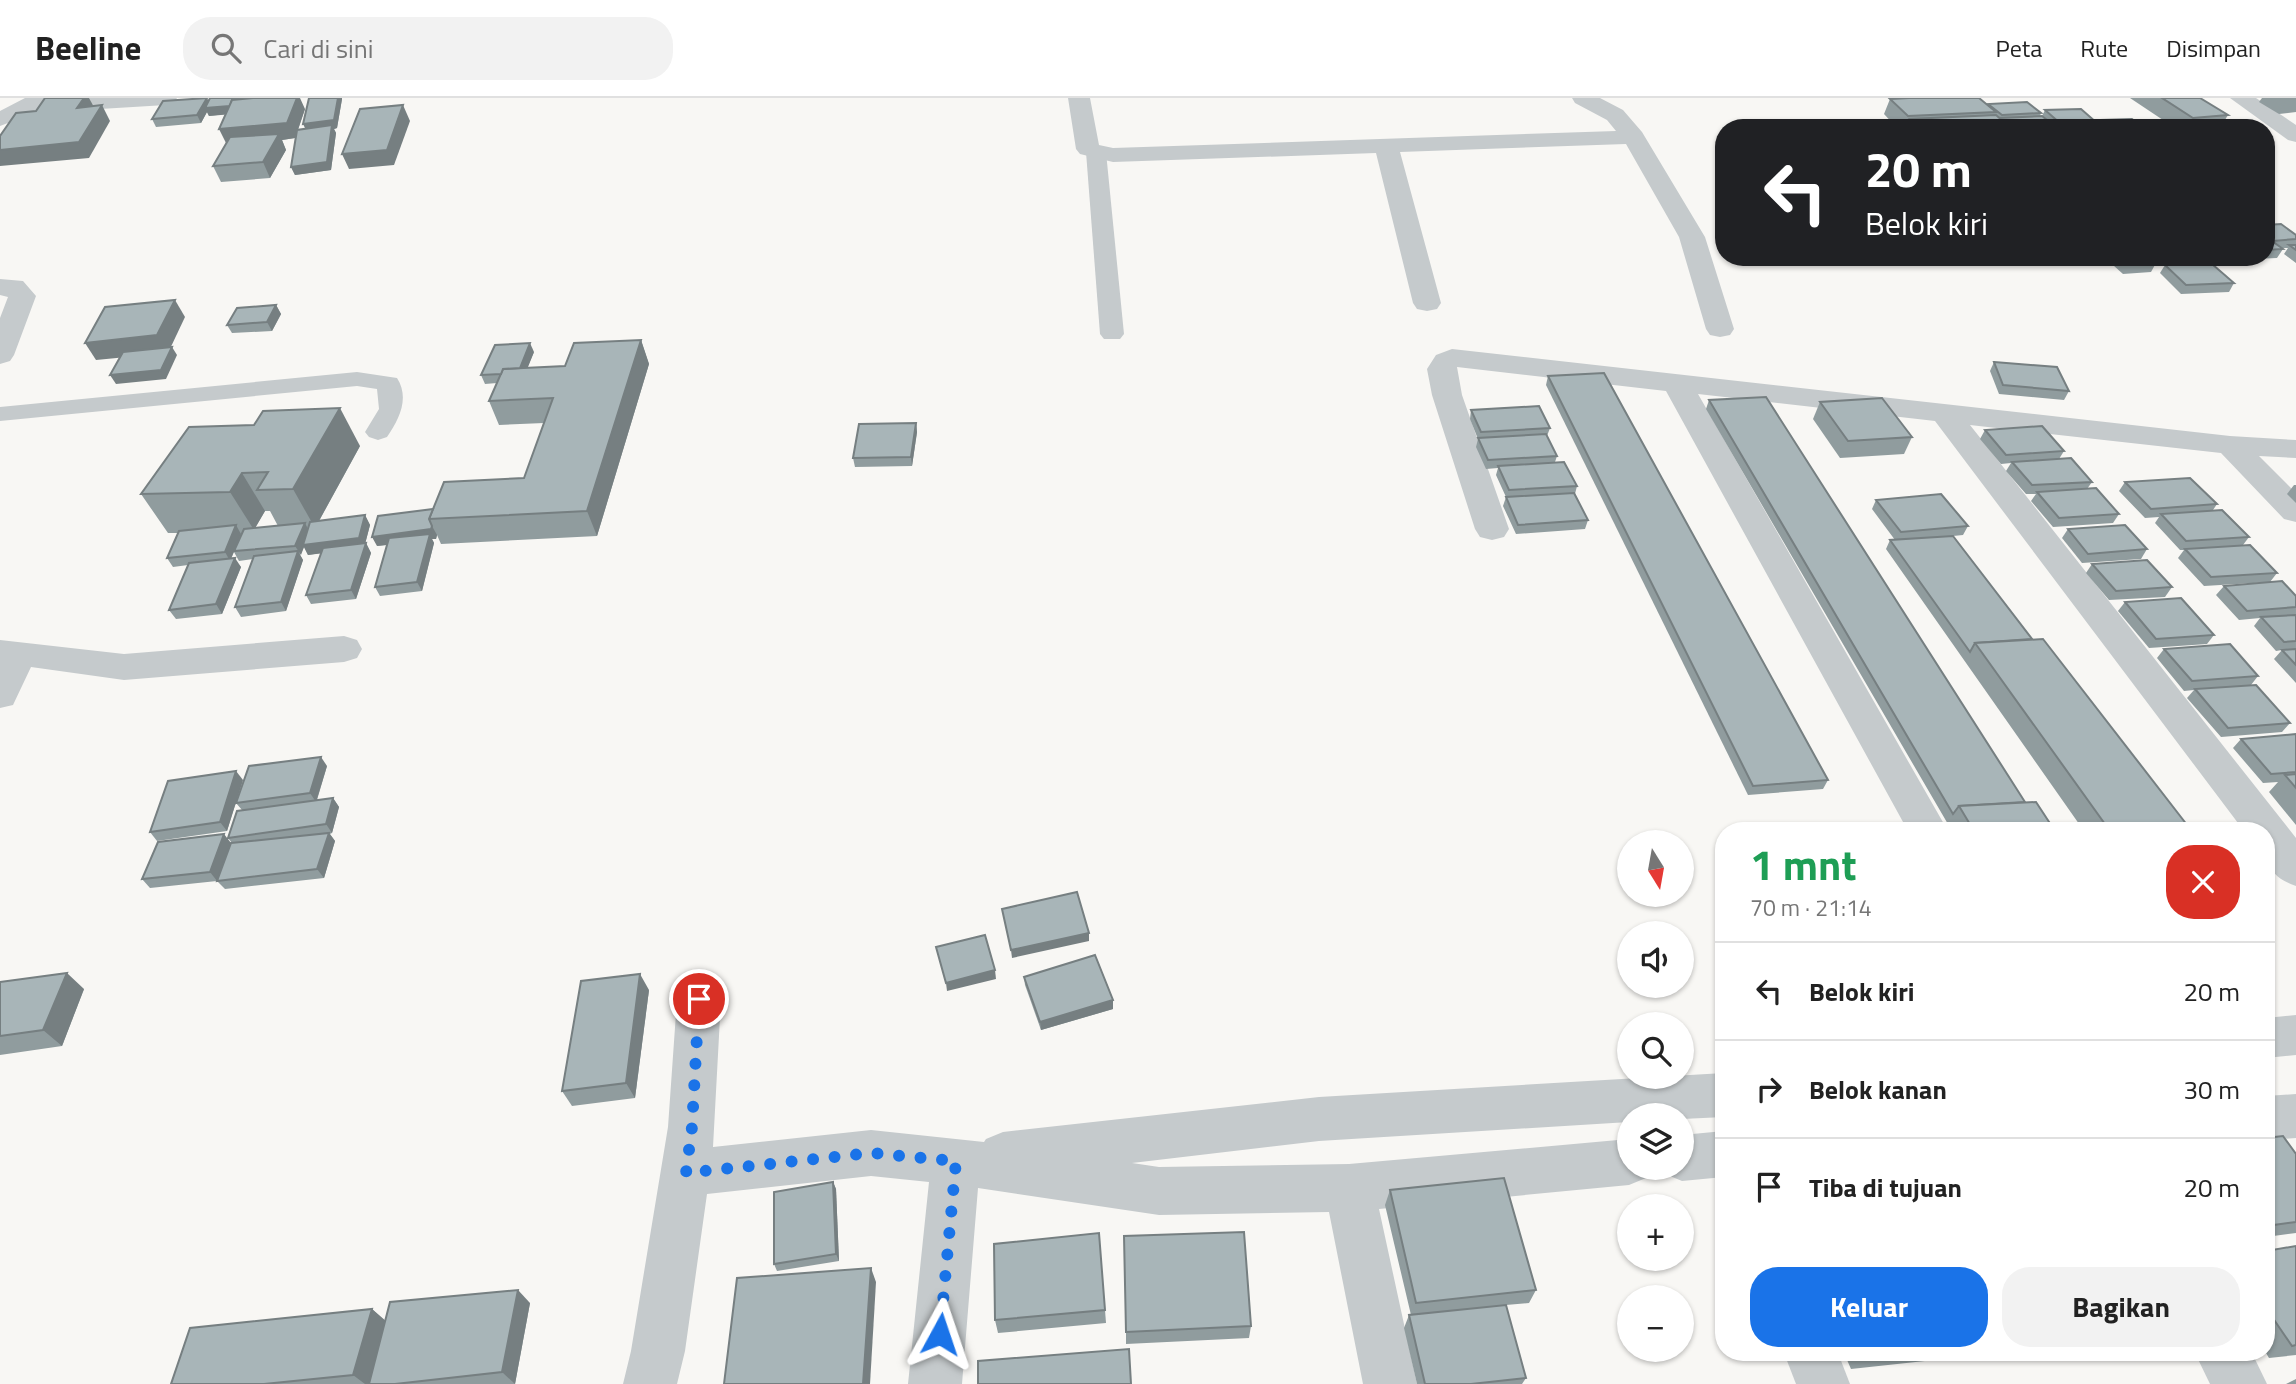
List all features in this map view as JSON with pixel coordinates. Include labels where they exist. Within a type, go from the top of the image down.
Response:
[{"type":"street","points":[[0,119],[34,102],[166,98]]},
{"type":"street","points":[[1079,98],[1088,149],[1113,155],[1634,137]]},
{"type":"street","points":[[1583,98],[1615,115],[1634,137],[1692,237],[1720,329]]},
{"type":"street","points":[[2241,98],[2272,119]]},
{"type":"street","points":[[2275,121],[2296,135]]},
{"type":"street","points":[[1386,144],[1427,303]]},
{"type":"street","points":[[0,287],[13,287],[22,296],[0,355]]},
{"type":"street","points":[[1492,529],[1447,395],[1442,369],[1446,361],[1452,358],[2230,445],[2296,449]]},
{"type":"street","points":[[1676,384],[1923,822]]},
{"type":"street","points":[[1943,411],[2260,822]]},
{"type":"street","points":[[2230,445],[2296,512]]},
{"type":"street","points":[[0,695],[10,653],[124,667],[344,649]]},
{"type":"street","points":[[2275,842],[2296,869]]},
{"type":"street","points":[[650,1384],[658,1351],[692,1127],[699,999]]},
{"type":"street","points":[[2275,1037],[2296,1035]]},
{"type":"street","points":[[956,1161],[1319,1119],[1715,1108]]},
{"type":"street","points":[[2275,1117],[2296,1116]]},
{"type":"street","points":[[686,1173],[871,1153],[956,1161],[1159,1191],[1349,1188],[1617,1164]]},
{"type":"street","points":[[1694,1157],[1715,1155]]},
{"type":"street","points":[[935,1384],[956,1161]]},
{"type":"street","points":[[1349,1188],[1390,1384]]},
{"type":"street","points":[[1814,1361],[1823,1384]]},
{"type":"street","points":[[2227,1361],[2240,1384]]},
{"type":"lane","points":[[1096,152],[1112,334]]},
{"type":"lane","points":[[0,414],[357,379],[388,383],[391,409],[378,432]]},
{"type":"building","points":[[45,98],[84,98],[77,108],[102,105],[79,142],[0,150],[0,136],[16,113],[36,111]]},
{"type":"building","points":[[207,98],[197,115],[152,119],[163,101]]},
{"type":"building","points":[[210,98],[244,98],[232,100],[230,106],[205,108]]},
{"type":"building","points":[[297,98],[287,123],[219,129],[232,100]]},
{"type":"building","points":[[309,98],[338,98],[334,120],[303,124]]},
{"type":"building","points":[[1979,98],[1996,112],[1908,116],[1890,99]]},
{"type":"building","points":[[2162,98],[2200,98],[2228,115],[2193,118]]},
{"type":"building","points":[[2027,102],[2041,113],[2002,115],[1988,104]]},
{"type":"building","points":[[403,105],[387,150],[342,154],[360,109]]},
{"type":"building","points":[[2081,109],[2092,119],[2055,119],[2045,110]]},
{"type":"building","points":[[1996,115],[2001,119],[1910,119]]},
{"type":"building","points":[[2042,116],[2046,119],[2001,119]]},
{"type":"building","points":[[332,125],[327,162],[291,167],[297,130]]},
{"type":"building","points":[[279,134],[263,162],[213,166],[230,137]]},
{"type":"building","points":[[2275,224],[2281,224],[2296,235],[2296,239],[2275,241]]},
{"type":"building","points":[[2166,266],[2214,266],[2234,283],[2186,285]]},
{"type":"building","points":[[175,300],[157,335],[85,343],[105,307]]},
{"type":"building","points":[[276,305],[267,322],[227,325],[237,308]]},
{"type":"building","points":[[641,340],[587,511],[429,519],[444,482],[524,478],[553,398],[489,401],[503,369],[565,366],[574,343]]},
{"type":"building","points":[[530,343],[520,368],[503,369],[501,374],[481,375],[495,345]]},
{"type":"building","points":[[172,347],[161,370],[110,375],[123,352]]},
{"type":"building","points":[[1994,362],[2057,367],[2069,391],[2003,385]]},
{"type":"building","points":[[1604,373],[1828,780],[1753,786],[1548,376]]},
{"type":"building","points":[[1766,397],[2025,802],[1959,806],[1953,814],[1709,400]]},
{"type":"building","points":[[1882,398],[1912,437],[1848,441],[1820,402]]},
{"type":"building","points":[[1539,406],[1550,428],[1481,432],[1471,410]]},
{"type":"building","points":[[340,408],[293,489],[257,490],[268,472],[242,473],[230,492],[141,494],[189,427],[254,425],[263,411]]},
{"type":"building","points":[[916,423],[911,457],[853,458],[859,424]]},
{"type":"building","points":[[2042,426],[2064,451],[2006,455],[1985,430]]},
{"type":"building","points":[[1546,434],[1557,456],[1488,460],[1478,438]]},
{"type":"building","points":[[2071,458],[2092,482],[2032,485],[2012,462]]},
{"type":"building","points":[[1564,462],[1577,486],[1509,490],[1498,466]]},
{"type":"building","points":[[2190,478],[2217,504],[2151,509],[2125,482]]},
{"type":"building","points":[[2096,488],[2119,514],[2059,518],[2037,492]]},
{"type":"building","points":[[1574,493],[1588,520],[1518,525],[1506,497]]},
{"type":"building","points":[[1941,494],[1968,526],[1901,532],[1876,500]]},
{"type":"building","points":[[433,509],[429,519],[431,529],[372,537],[378,516]]},
{"type":"building","points":[[2222,510],[2249,537],[2186,541],[2161,514]]},
{"type":"building","points":[[365,515],[359,538],[303,545],[310,522]]},
{"type":"building","points":[[305,523],[295,546],[234,551],[244,529]]},
{"type":"building","points":[[236,525],[225,552],[167,558],[179,531]]},
{"type":"building","points":[[2125,525],[2147,549],[2088,554],[2068,529]]},
{"type":"building","points":[[430,534],[417,582],[375,587],[389,538]]},
{"type":"building","points":[[1953,536],[2032,639],[1975,643],[1970,652],[1890,540]]},
{"type":"building","points":[[366,543],[351,590],[306,595],[323,548]]},
{"type":"building","points":[[2250,545],[2277,573],[2211,577],[2185,549]]},
{"type":"building","points":[[298,551],[281,602],[235,607],[254,556]]},
{"type":"building","points":[[235,558],[216,604],[169,610],[189,563]]},
{"type":"building","points":[[2147,560],[2172,587],[2116,591],[2092,564]]},
{"type":"building","points":[[2282,581],[2296,596],[2296,607],[2247,611],[2224,586]]},
{"type":"building","points":[[2181,598],[2214,635],[2156,639],[2125,602]]},
{"type":"building","points":[[2296,615],[2296,641],[2284,642],[2261,617]]},
{"type":"building","points":[[2043,639],[2185,822],[2104,822],[1975,643]]},
{"type":"building","points":[[2230,644],[2258,676],[2192,681],[2164,649]]},
{"type":"building","points":[[2296,649],[2296,665],[2282,650]]},
{"type":"building","points":[[2256,685],[2290,723],[2228,728],[2195,689]]},
{"type":"building","points":[[2296,734],[2296,772],[2271,774],[2241,739]]},
{"type":"building","points":[[321,757],[310,793],[236,803],[249,766]]},
{"type":"building","points":[[236,771],[220,822],[150,832],[168,781]]},
{"type":"building","points":[[2296,774],[2296,788],[2285,775]]},
{"type":"building","points":[[333,798],[326,824],[228,838],[237,811]]},
{"type":"building","points":[[2036,802],[2049,822],[1969,822],[1959,806]]},
{"type":"building","points":[[329,833],[317,869],[217,881],[231,843]]},
{"type":"building","points":[[224,834],[210,872],[142,879],[158,842]]},
{"type":"building","points":[[1077,892],[1089,933],[1011,950],[1002,909]]},
{"type":"building","points":[[985,935],[995,970],[946,983],[936,947]]},
{"type":"building","points":[[1095,955],[1113,1000],[1040,1022],[1024,977]]},
{"type":"building","points":[[67,973],[43,1030],[0,1036],[0,982]]},
{"type":"building","points":[[640,974],[626,1083],[562,1091],[581,981]]},
{"type":"building","points":[[2283,1136],[2296,1154],[2296,1222],[2275,1225],[2275,1137]]},
{"type":"building","points":[[1504,1178],[1536,1290],[1416,1303],[1390,1190]]},
{"type":"building","points":[[833,1182],[836,1254],[774,1264],[774,1192]]},
{"type":"building","points":[[1244,1232],[1251,1326],[1126,1332],[1124,1236]]},
{"type":"building","points":[[1099,1233],[1105,1310],[995,1320],[994,1244]]},
{"type":"building","points":[[2296,1246],[2296,1345],[2292,1346],[2275,1321],[2275,1250]]},
{"type":"building","points":[[871,1268],[863,1384],[724,1384],[737,1278]]},
{"type":"building","points":[[518,1290],[502,1372],[395,1384],[369,1384],[390,1302]]},
{"type":"building","points":[[1506,1305],[1526,1378],[1471,1384],[1425,1384],[1409,1315]]},
{"type":"building","points":[[372,1309],[353,1375],[264,1384],[171,1384],[190,1328]]},
{"type":"building","points":[[1129,1349],[1131,1384],[978,1384],[978,1361]]},
{"type":"route","points":[[699,999],[692,1127],[686,1173],[871,1153],[956,1161],[940,1334]]}]
